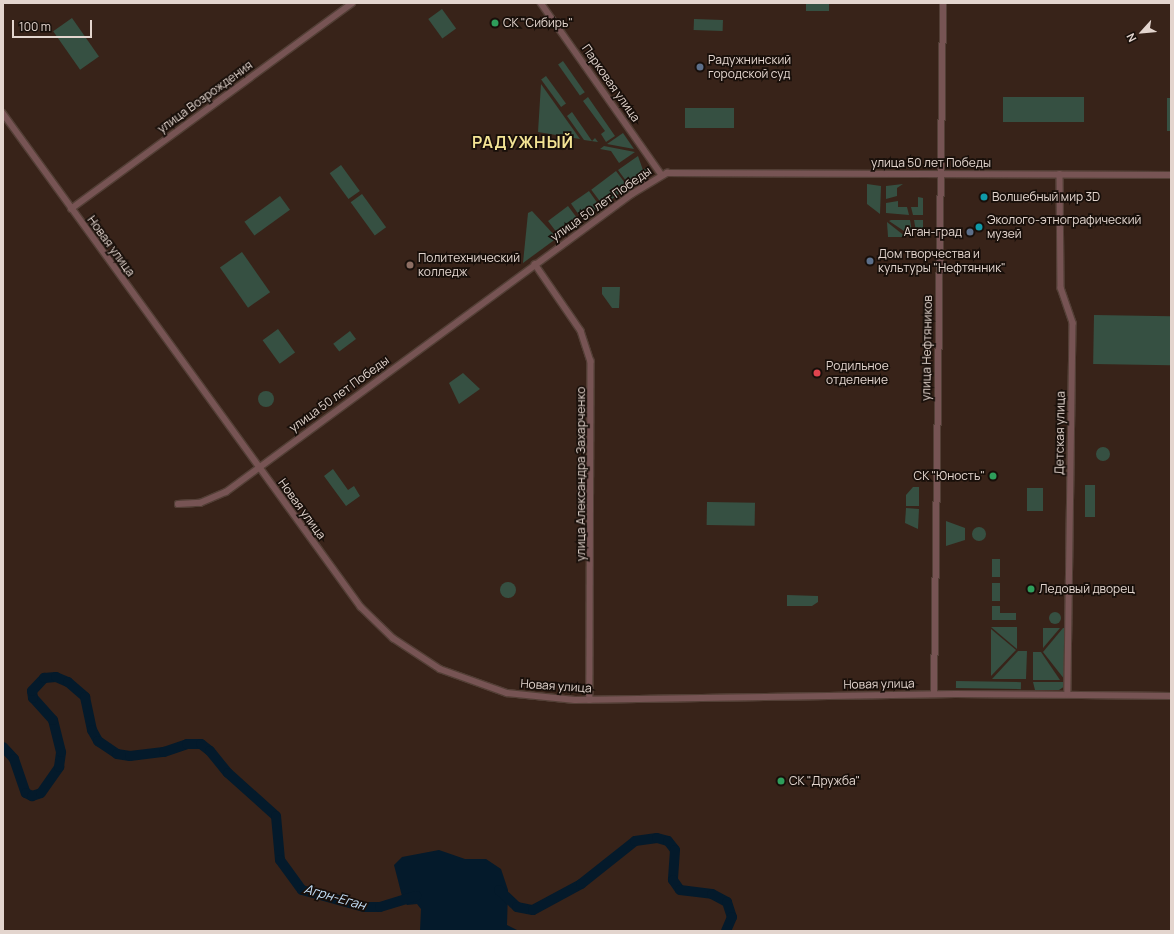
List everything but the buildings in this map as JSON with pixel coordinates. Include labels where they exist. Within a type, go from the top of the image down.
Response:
[{"type":"street","name":"улица Возрождения","points":[[71,209],[352,3]]},
{"type":"street","name":"Парковая улица","points":[[541,3],[662,175]]},
{"type":"street","name":"улица Нефтяников","points":[[934,694],[943,3]]},
{"type":"street","name":"Новая улица","points":[[3,113],[71,209],[361,607],[402,646],[453,675],[494,690],[538,698],[590,700],[934,694],[1171,696]]},
{"type":"street","name":"улица 50 лет Победы","points":[[178,504],[194,504],[219,496],[535,264],[662,175],[680,171],[1171,175]]},
{"type":"street","name":"Детская улица","points":[[1060,174],[1061,288],[1073,323],[1068,694]]},
{"type":"street","name":"улица Александра Захарченко","points":[[535,264],[581,331],[591,361],[590,700]]},
{"type":"green space","points":[[806,3],[829,3],[829,11],[806,11]]},
{"type":"green space","points":[[442,9],[456,28],[442,38],[428,19]]},
{"type":"green space","points":[[72,18],[99,57],[80,70],[53,31]]},
{"type":"green space","points":[[694,19],[723,20],[723,31],[694,30]]},
{"type":"green space","points":[[563,61],[585,92],[580,96],[558,64]]},
{"type":"green space","points":[[546,76],[566,104],[561,107],[541,80]]},
{"type":"green space","points":[[541,84],[580,139],[538,132]]},
{"type":"green space","points":[[588,97],[615,136],[606,142],[601,134],[605,131],[583,101]]},
{"type":"green space","points":[[1003,97],[1084,97],[1084,122],[1003,122]]},
{"type":"green space","points":[[1167,98],[1171,98],[1171,131],[1167,131]]},
{"type":"green space","points":[[685,108],[734,108],[734,128],[685,128]]},
{"type":"green space","points":[[572,112],[592,141],[595,138],[598,142],[584,140],[567,116]]},
{"type":"green space","points":[[623,133],[634,149],[607,144]]},
{"type":"green space","points":[[604,146],[635,152],[619,163],[611,151],[600,149]]},
{"type":"green space","points":[[638,156],[643,170],[647,167],[649,171],[629,185],[618,170]]},
{"type":"green space","points":[[341,165],[360,191],[348,199],[330,173]]},
{"type":"green space","points":[[616,171],[628,187],[603,206],[591,190]]},
{"type":"green space","points":[[867,184],[881,186],[880,214],[867,204]]},
{"type":"green space","points":[[903,184],[897,188],[897,196],[886,199],[886,186]]},
{"type":"green space","points":[[589,191],[600,207],[582,219],[571,204]]},
{"type":"green space","points":[[362,194],[386,227],[375,235],[351,202]]},
{"type":"green space","points":[[280,196],[290,210],[254,236],[244,222]]},
{"type":"green space","points":[[918,197],[923,198],[923,215],[913,215],[911,207],[918,207]]},
{"type":"green space","points":[[898,201],[898,207],[907,207],[909,215],[886,213],[886,203]]},
{"type":"green space","points":[[568,206],[580,222],[560,237],[548,221]]},
{"type":"green space","points":[[532,211],[557,238],[523,263],[528,213]]},
{"type":"green space","points":[[891,220],[910,220],[913,237],[889,221]]},
{"type":"green space","points":[[914,220],[923,220],[923,237],[917,237]]},
{"type":"green space","points":[[887,222],[906,237],[888,237]]},
{"type":"green space","points":[[242,252],[270,292],[248,308],[220,267]]},
{"type":"green space","points":[[602,287],[620,287],[619,308],[612,308],[602,294]]},
{"type":"green space","points":[[1094,315],[1171,316],[1170,365],[1093,364]]},
{"type":"green space","points":[[278,329],[295,352],[280,364],[263,340]]},
{"type":"green space","points":[[350,331],[356,339],[339,352],[333,344]]},
{"type":"green space","points":[[463,373],[480,389],[459,404],[449,383]]},
{"type":"green space","points":[[266,391],[272,393],[274,399],[272,405],[266,407],[260,405],[258,399],[260,393]]},
{"type":"green space","points":[[1103,447],[1108,449],[1110,454],[1108,459],[1103,461],[1098,459],[1096,454],[1098,449]]},
{"type":"green space","points":[[333,469],[348,490],[354,486],[360,496],[346,506],[324,476]]},
{"type":"green space","points":[[1085,485],[1095,485],[1095,517],[1085,517]]},
{"type":"green space","points":[[913,487],[919,487],[919,506],[906,506],[906,495]]},
{"type":"green space","points":[[1027,488],[1043,488],[1043,511],[1027,511]]},
{"type":"green space","points":[[707,502],[755,503],[755,526],[707,525]]},
{"type":"green space","points":[[906,508],[919,509],[918,529],[905,523]]},
{"type":"green space","points":[[946,521],[965,528],[965,540],[946,546]]},
{"type":"green space","points":[[976,527],[982,527],[986,531],[986,537],[982,541],[976,541],[972,537],[972,531]]},
{"type":"green space","points":[[992,559],[1000,559],[1000,577],[992,577]]},
{"type":"green space","points":[[508,582],[514,584],[516,590],[514,596],[508,598],[502,596],[500,590],[502,584]]},
{"type":"green space","points":[[992,583],[1000,583],[1000,601],[992,601]]},
{"type":"green space","points":[[787,595],[818,596],[818,602],[812,606],[787,606]]},
{"type":"green space","points":[[992,606],[1000,606],[1000,613],[1016,613],[1016,620],[992,620]]},
{"type":"green space","points":[[1053,612],[1057,612],[1061,618],[1057,624],[1053,624],[1049,620],[1049,616]]},
{"type":"green space","points":[[991,627],[1017,627],[1017,649]]},
{"type":"green space","points":[[1043,628],[1060,628],[1043,648]]},
{"type":"green space","points":[[1063,628],[1066,628],[1065,680],[1043,652]]},
{"type":"green space","points":[[991,629],[1016,650],[991,676]]},
{"type":"green space","points":[[1018,651],[1027,651],[1026,679],[992,679]]},
{"type":"green space","points":[[1033,652],[1041,652],[1060,680],[1033,680]]},
{"type":"green space","points":[[956,681],[1021,682],[1021,689],[956,688]]},
{"type":"green space","points":[[1033,682],[1065,682],[1065,686],[1059,690],[1035,690]]},
{"type":"water","points":[[439,850],[465,859],[486,859],[501,869],[508,890],[507,925],[519,931],[420,931],[421,909],[417,904],[407,905],[403,900],[394,865],[402,857]]},
{"type":"waterway","name":"Агрн-Еган","points":[[3,747],[14,759],[26,793],[32,796],[41,793],[59,767],[61,752],[53,720],[33,698],[32,691],[44,678],[56,677],[68,682],[85,697],[92,730],[98,741],[117,754],[130,756],[164,752],[187,744],[201,744],[210,751],[228,773],[276,816],[280,860],[302,890],[364,907],[380,907],[416,896]]},
{"type":"waterway","name":"Агрн-Еган","points":[[499,890],[517,907],[533,910],[581,884],[635,841],[657,838],[668,841],[675,850],[673,880],[680,890],[712,894],[727,902],[732,917],[726,931]]},
{"type":"place","name":"СК \"Сибирь\"","points":[[495,23]]},
{"type":"place","name":"Радужнинский городской суд","points":[[700,67]]},
{"type":"place","name":"Волшебный мир 3D","points":[[984,197]]},
{"type":"place","name":"Эколого-этнографический музей","points":[[979,227]]},
{"type":"place","name":"Аган-град","points":[[970,232]]},
{"type":"place","name":"Дом творчества и культуры \"Нефтянник\"","points":[[870,261]]},
{"type":"place","name":"Политехнический колледж","points":[[410,265]]},
{"type":"place","name":"Родильное отделение","points":[[817,373]]},
{"type":"place","name":"СК \"Юность\"","points":[[993,476]]},
{"type":"place","name":"Ледовый дворец","points":[[1031,589]]},
{"type":"place","name":"СК \"Дружба\"","points":[[781,781]]},
{"type":"district","name":"РАДУЖНЫЙ","points":[[523,142]]}]
